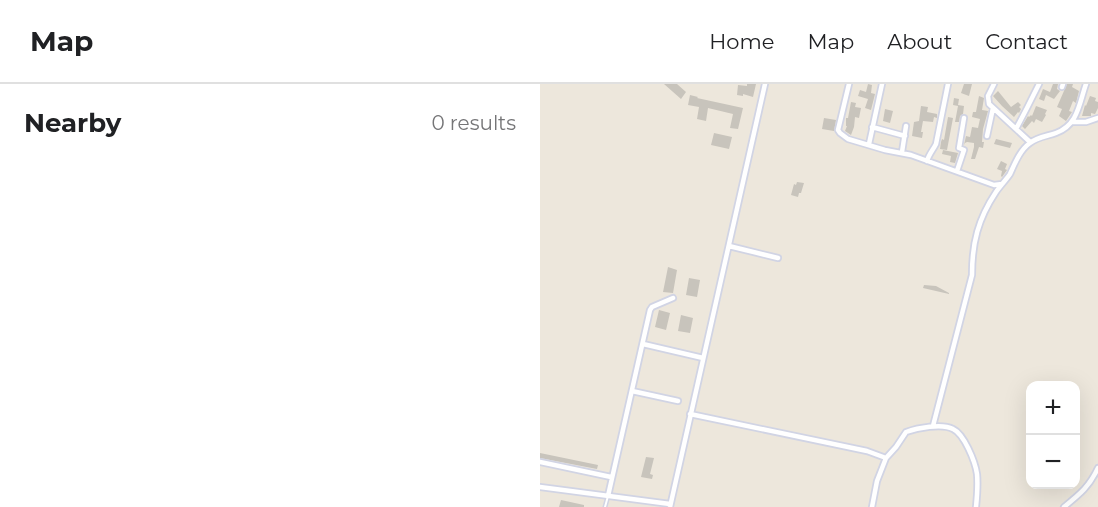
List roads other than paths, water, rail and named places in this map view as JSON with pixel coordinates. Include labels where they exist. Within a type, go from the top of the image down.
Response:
[{"type":"street","points":[[540,487],[670,506],[765,84]]},
{"type":"street","points":[[849,84],[838,130],[840,133],[848,138],[902,152],[957,171],[995,188]]},
{"type":"street","points":[[869,144],[882,84]]},
{"type":"street","points":[[927,161],[936,144],[948,84]]},
{"type":"street","points":[[994,84],[988,96],[989,104],[1030,142]]},
{"type":"street","points":[[1016,129],[1039,84]]},
{"type":"street","points":[[933,426],[972,275],[972,256],[980,219],[995,188],[1003,183],[1030,142],[1059,132],[1073,122],[1086,84]]},
{"type":"street","points":[[987,136],[993,108]]},
{"type":"street","points":[[1073,122],[1086,122],[1098,117]]},
{"type":"street","points":[[957,171],[964,150],[959,148],[964,118]]},
{"type":"street","points":[[902,152],[906,126]]},
{"type":"street","points":[[872,128],[905,136]]},
{"type":"street","points":[[729,246],[778,258]]},
{"type":"street","points":[[608,496],[652,307],[673,298]]},
{"type":"street","points":[[643,344],[703,358]]},
{"type":"street","points":[[632,391],[678,401]]},
{"type":"street","points":[[690,414],[867,451],[886,458]]},
{"type":"street","points":[[872,507],[877,481],[886,458],[906,432],[912,429],[945,426],[954,429],[962,436],[975,466],[976,507]]},
{"type":"street","points":[[540,462],[611,477]]},
{"type":"street","points":[[1064,507],[1091,482],[1098,468]]},
{"type":"lane","points":[[605,507],[608,496]]}]
